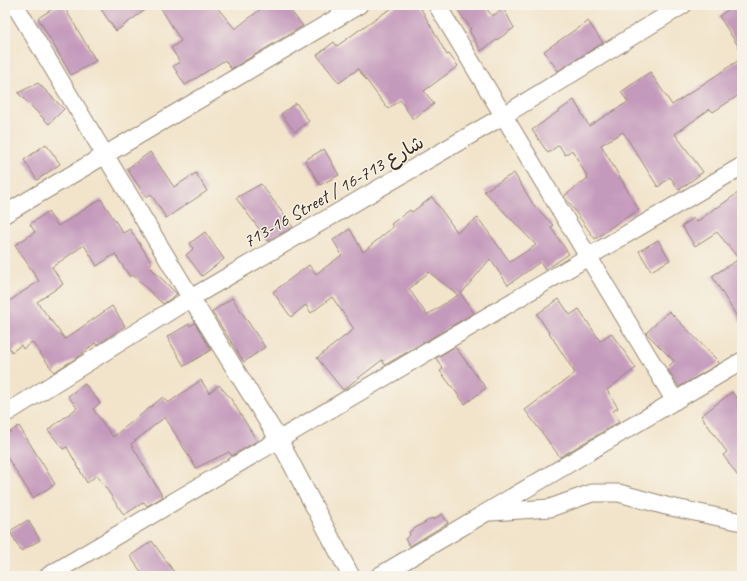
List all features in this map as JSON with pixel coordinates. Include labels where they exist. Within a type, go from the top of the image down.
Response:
[{"type":"street","points":[[5,12],[16,5],[191,298],[279,440],[351,576]]},
{"type":"street","points":[[5,214],[359,5]]},
{"type":"street","points":[[437,5],[675,401]]},
{"type":"street","name":"713-16 Street / شارع 713-16","points":[[5,414],[191,298],[503,116],[677,6]]},
{"type":"street","points":[[48,576],[742,166]]},
{"type":"street","points":[[379,576],[742,361]]},
{"type":"street","points":[[487,512],[550,508],[592,492],[619,493],[666,506],[742,522]]},
{"type":"building","points":[[59,5],[63,5],[96,61],[71,75],[38,18]]},
{"type":"building","points":[[98,5],[152,5],[116,31]]},
{"type":"building","points":[[159,5],[215,5],[235,29],[266,5],[286,5],[303,26],[231,69],[225,60],[185,85],[173,66],[180,62],[171,48],[181,41]]},
{"type":"building","points":[[397,5],[419,5],[447,55],[449,54],[458,66],[424,91],[434,104],[413,119],[400,100],[388,109],[358,69],[339,83],[317,55],[334,42],[337,46]]},
{"type":"building","points":[[454,5],[484,5],[492,16],[504,9],[514,28],[481,51],[469,30],[471,29]]},
{"type":"building","points":[[735,5],[742,5],[742,52],[719,16]]},
{"type":"building","points":[[588,21],[603,43],[558,71],[544,51]]},
{"type":"building","points":[[742,58],[742,93],[713,112],[710,109],[675,134],[703,172],[679,190],[670,177],[658,187],[623,132],[601,145],[639,210],[620,221],[595,239],[564,196],[588,178],[572,150],[565,155],[559,145],[548,153],[532,130],[574,100],[589,126],[628,102],[621,92],[650,72],[672,105]]},
{"type":"building","points":[[38,83],[64,109],[49,124],[18,93]]},
{"type":"building","points":[[296,103],[309,121],[295,132],[281,114]]},
{"type":"building","points":[[46,144],[60,164],[37,180],[24,160]]},
{"type":"building","points":[[324,149],[339,175],[320,185],[305,160]]},
{"type":"building","points":[[150,152],[174,187],[196,173],[207,191],[166,218],[151,194],[146,197],[127,169]]},
{"type":"building","points":[[514,173],[533,204],[553,225],[551,228],[569,254],[545,270],[540,262],[508,285],[490,259],[461,294],[474,313],[385,365],[382,360],[343,390],[317,358],[354,329],[332,297],[311,313],[306,305],[291,317],[273,292],[309,265],[316,274],[342,255],[333,240],[350,229],[363,252],[393,227],[391,224],[410,210],[412,212],[432,197],[457,232],[478,218],[510,262],[536,245],[484,191]],"holes":[[[429,272],[458,295],[427,315],[409,289]]]},
{"type":"building","points":[[261,184],[293,227],[268,241],[236,198]]},
{"type":"building","points":[[742,190],[742,325],[712,276],[739,259],[717,232],[695,246],[682,226],[694,218],[697,222],[716,207],[717,208]]},
{"type":"building","points":[[101,199],[123,233],[130,229],[152,263],[148,265],[177,294],[163,304],[133,275],[130,277],[115,254],[97,266],[84,245],[52,267],[63,284],[37,302],[65,339],[112,306],[125,326],[97,345],[95,343],[78,357],[54,372],[32,342],[23,349],[21,345],[12,352],[5,341],[5,304],[39,281],[15,245],[35,232],[30,224],[48,212],[58,226]]},
{"type":"building","points":[[205,232],[224,259],[202,276],[186,255],[193,249],[190,243]]},
{"type":"building","points":[[658,240],[670,260],[651,271],[639,251]]},
{"type":"building","points":[[232,298],[265,347],[244,362],[212,312]]},
{"type":"building","points":[[559,299],[570,315],[579,309],[600,341],[611,333],[636,368],[607,390],[618,408],[613,411],[619,422],[560,457],[525,410],[575,373],[537,314]]},
{"type":"building","points":[[669,311],[719,362],[715,366],[679,387],[667,368],[674,361],[646,333]]},
{"type":"building","points":[[195,323],[211,350],[184,366],[167,337],[189,324],[190,326]]},
{"type":"building","points":[[455,347],[486,388],[465,404],[440,371],[443,369],[436,358]]},
{"type":"building","points":[[201,380],[209,393],[219,385],[231,399],[257,441],[232,456],[229,452],[196,468],[165,417],[131,444],[163,497],[147,506],[144,502],[124,515],[97,475],[87,483],[67,447],[63,449],[48,430],[77,408],[68,396],[85,384],[100,403],[93,409],[113,437],[163,397],[168,403]]},
{"type":"building","points":[[732,392],[742,405],[742,482],[723,455],[727,452],[701,416]]},
{"type":"building","points":[[19,426],[55,484],[33,498],[5,454],[5,435]]},
{"type":"building","points":[[442,514],[448,523],[410,546],[405,539],[410,535],[409,532],[432,518],[433,520]]},
{"type":"building","points":[[28,520],[40,540],[21,551],[10,531]]},
{"type":"building","points":[[152,541],[177,576],[144,576],[130,556]]}]
